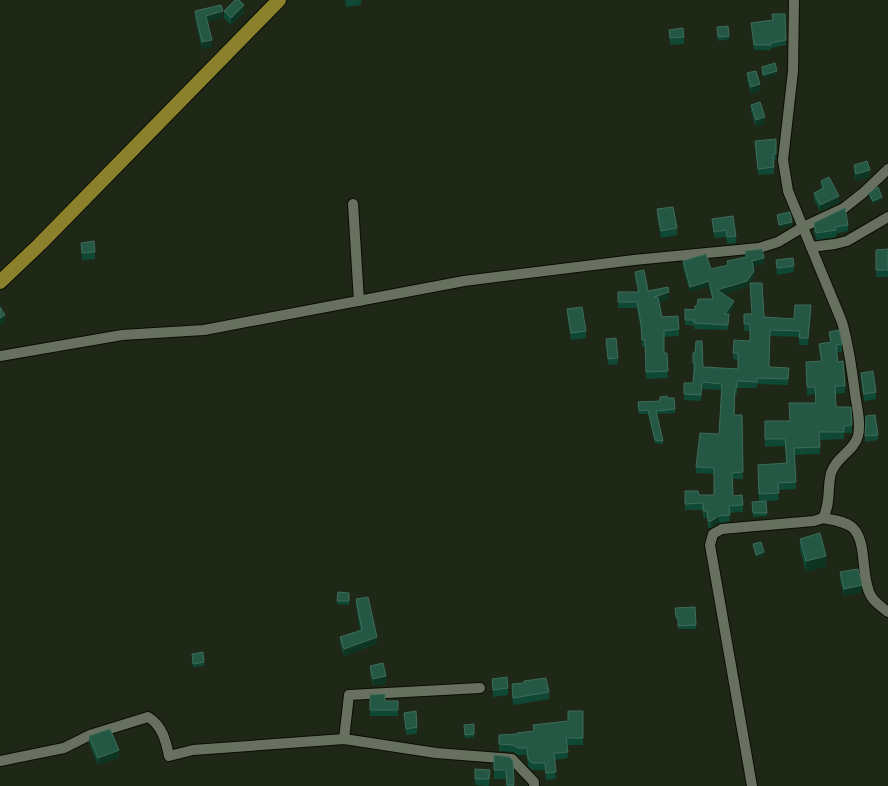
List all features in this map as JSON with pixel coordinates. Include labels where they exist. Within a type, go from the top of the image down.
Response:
[{"type":"main road","points":[[0,282],[40,244],[279,0]]},
{"type":"street","points":[[794,0],[793,71],[783,160],[788,190],[848,341],[859,420],[858,436],[852,446],[834,465],[831,474],[828,510],[823,518]]},
{"type":"street","points":[[0,356],[122,335],[204,330],[464,281],[634,260],[759,248],[778,242],[803,227],[844,208],[863,194],[888,169]]},
{"type":"street","points":[[353,204],[359,301]]},
{"type":"street","points":[[811,247],[835,244],[847,240],[888,217]]},
{"type":"street","points":[[752,786],[710,545],[713,534],[722,529],[823,518],[846,524],[858,535],[870,594],[874,601],[888,612]]},
{"type":"street","points":[[344,739],[349,695],[480,688]]},
{"type":"street","points":[[0,761],[64,748],[90,735],[148,717],[155,721],[166,740],[169,756],[193,750],[344,739],[436,753],[512,759],[534,782],[534,786]]},
{"type":"building","points":[[235,0],[239,0],[244,5],[231,18],[224,11]]},
{"type":"building","points":[[221,5],[223,11],[206,16],[212,40],[202,42],[195,11]]},
{"type":"building","points":[[772,14],[785,14],[786,40],[770,43],[771,45],[754,45],[751,23],[773,20]]},
{"type":"building","points":[[728,26],[729,36],[718,37],[717,27]]},
{"type":"building","points":[[683,28],[684,37],[670,38],[669,30]]},
{"type":"building","points":[[775,63],[777,71],[763,75],[762,67]]},
{"type":"building","points":[[756,71],[760,84],[751,87],[747,73]]},
{"type":"building","points":[[760,102],[765,117],[756,120],[751,105]]},
{"type":"building","points":[[776,139],[776,154],[773,154],[774,167],[758,169],[755,141]]},
{"type":"building","points":[[867,161],[870,170],[856,174],[854,165]]},
{"type":"building","points":[[829,177],[839,196],[820,205],[814,193],[824,188],[821,181]]},
{"type":"building","points":[[878,187],[882,197],[873,201],[869,193]]},
{"type":"building","points":[[673,207],[677,228],[661,231],[657,209]]},
{"type":"building","points":[[845,208],[848,225],[835,227],[836,230],[816,233],[814,223]]},
{"type":"building","points":[[790,212],[792,222],[779,225],[777,215]]},
{"type":"building","points":[[733,216],[736,236],[727,237],[726,230],[714,232],[712,219]]},
{"type":"building","points":[[94,241],[95,252],[82,253],[81,243]]},
{"type":"building","points":[[762,249],[764,258],[752,261],[754,271],[747,281],[717,290],[734,301],[725,314],[729,314],[728,325],[694,323],[694,320],[685,320],[685,309],[695,310],[698,299],[713,299],[709,281],[690,287],[683,261],[706,254],[711,269],[728,265],[727,261],[747,257],[745,251]]},
{"type":"building","points":[[888,249],[888,270],[876,270],[876,250]]},
{"type":"building","points":[[793,258],[794,266],[777,268],[776,260]]},
{"type":"building","points":[[644,270],[648,291],[668,287],[669,292],[654,297],[658,297],[662,317],[678,316],[679,329],[664,331],[664,353],[667,353],[668,371],[646,372],[645,340],[642,340],[637,302],[618,302],[618,292],[639,292],[635,272]]},
{"type":"building","points":[[750,283],[762,283],[764,317],[794,319],[795,305],[811,305],[808,338],[799,338],[800,331],[770,330],[769,367],[789,368],[788,379],[757,378],[757,382],[737,381],[734,415],[742,415],[743,472],[732,473],[733,496],[742,495],[743,505],[729,506],[730,515],[719,516],[708,521],[707,511],[703,511],[703,503],[685,504],[685,491],[698,491],[699,495],[714,495],[714,468],[696,467],[700,433],[719,434],[722,384],[702,382],[701,395],[684,394],[684,383],[693,383],[695,363],[693,363],[693,353],[695,353],[696,341],[702,341],[703,367],[738,369],[738,353],[733,353],[734,340],[750,341],[750,324],[744,324],[744,314],[752,314]]},
{"type":"building","points":[[0,307],[5,315],[0,318]]},
{"type":"building","points":[[582,307],[586,331],[571,333],[567,309]]},
{"type":"building","points":[[839,330],[842,344],[836,345],[838,362],[843,361],[845,386],[835,386],[836,407],[851,407],[852,425],[844,426],[844,432],[819,432],[820,447],[794,448],[796,482],[778,483],[779,493],[759,494],[758,465],[787,463],[785,439],[765,439],[765,421],[790,421],[789,403],[816,403],[815,387],[807,387],[806,362],[822,361],[819,344],[831,342],[829,332]]},
{"type":"building","points":[[616,338],[618,358],[608,359],[606,339]]},
{"type":"building","points":[[873,371],[876,392],[864,394],[861,373]]},
{"type":"building","points":[[667,396],[668,398],[674,398],[675,409],[656,411],[663,441],[655,440],[648,410],[639,411],[638,402],[660,401],[660,397]]},
{"type":"building","points":[[875,415],[878,435],[865,436],[866,416]]},
{"type":"building","points":[[766,501],[767,513],[753,513],[752,502]]},
{"type":"building","points":[[820,533],[826,556],[806,561],[800,539]]},
{"type":"building","points":[[761,542],[764,552],[756,555],[753,544]]},
{"type":"building","points":[[858,569],[862,585],[844,589],[840,572]]},
{"type":"building","points":[[338,592],[349,593],[349,601],[337,601]]},
{"type":"building","points":[[368,597],[377,637],[344,649],[340,637],[362,630],[356,599]]},
{"type":"building","points":[[695,607],[696,625],[678,626],[675,608]]},
{"type":"building","points":[[203,652],[204,662],[193,664],[192,654]]},
{"type":"building","points":[[383,663],[386,676],[373,679],[370,666]]},
{"type":"building","points":[[507,677],[508,688],[493,690],[492,679]]},
{"type":"building","points":[[546,678],[549,692],[513,698],[512,684]]},
{"type":"building","points":[[385,694],[385,701],[398,701],[398,710],[370,710],[370,695]]},
{"type":"building","points":[[416,711],[417,727],[406,729],[404,713]]},
{"type":"building","points":[[568,711],[583,711],[583,738],[566,738],[568,752],[554,753],[556,772],[546,773],[545,763],[532,763],[528,759],[527,748],[499,744],[499,735],[534,731],[533,725],[568,721]]},
{"type":"building","points":[[474,724],[474,734],[465,735],[464,725]]},
{"type":"building","points":[[110,729],[119,750],[98,758],[89,736]]},
{"type":"building","points":[[494,755],[509,757],[513,761],[514,785],[507,785],[506,770],[494,770]]},
{"type":"building","points":[[475,769],[490,770],[489,779],[475,779]]}]
